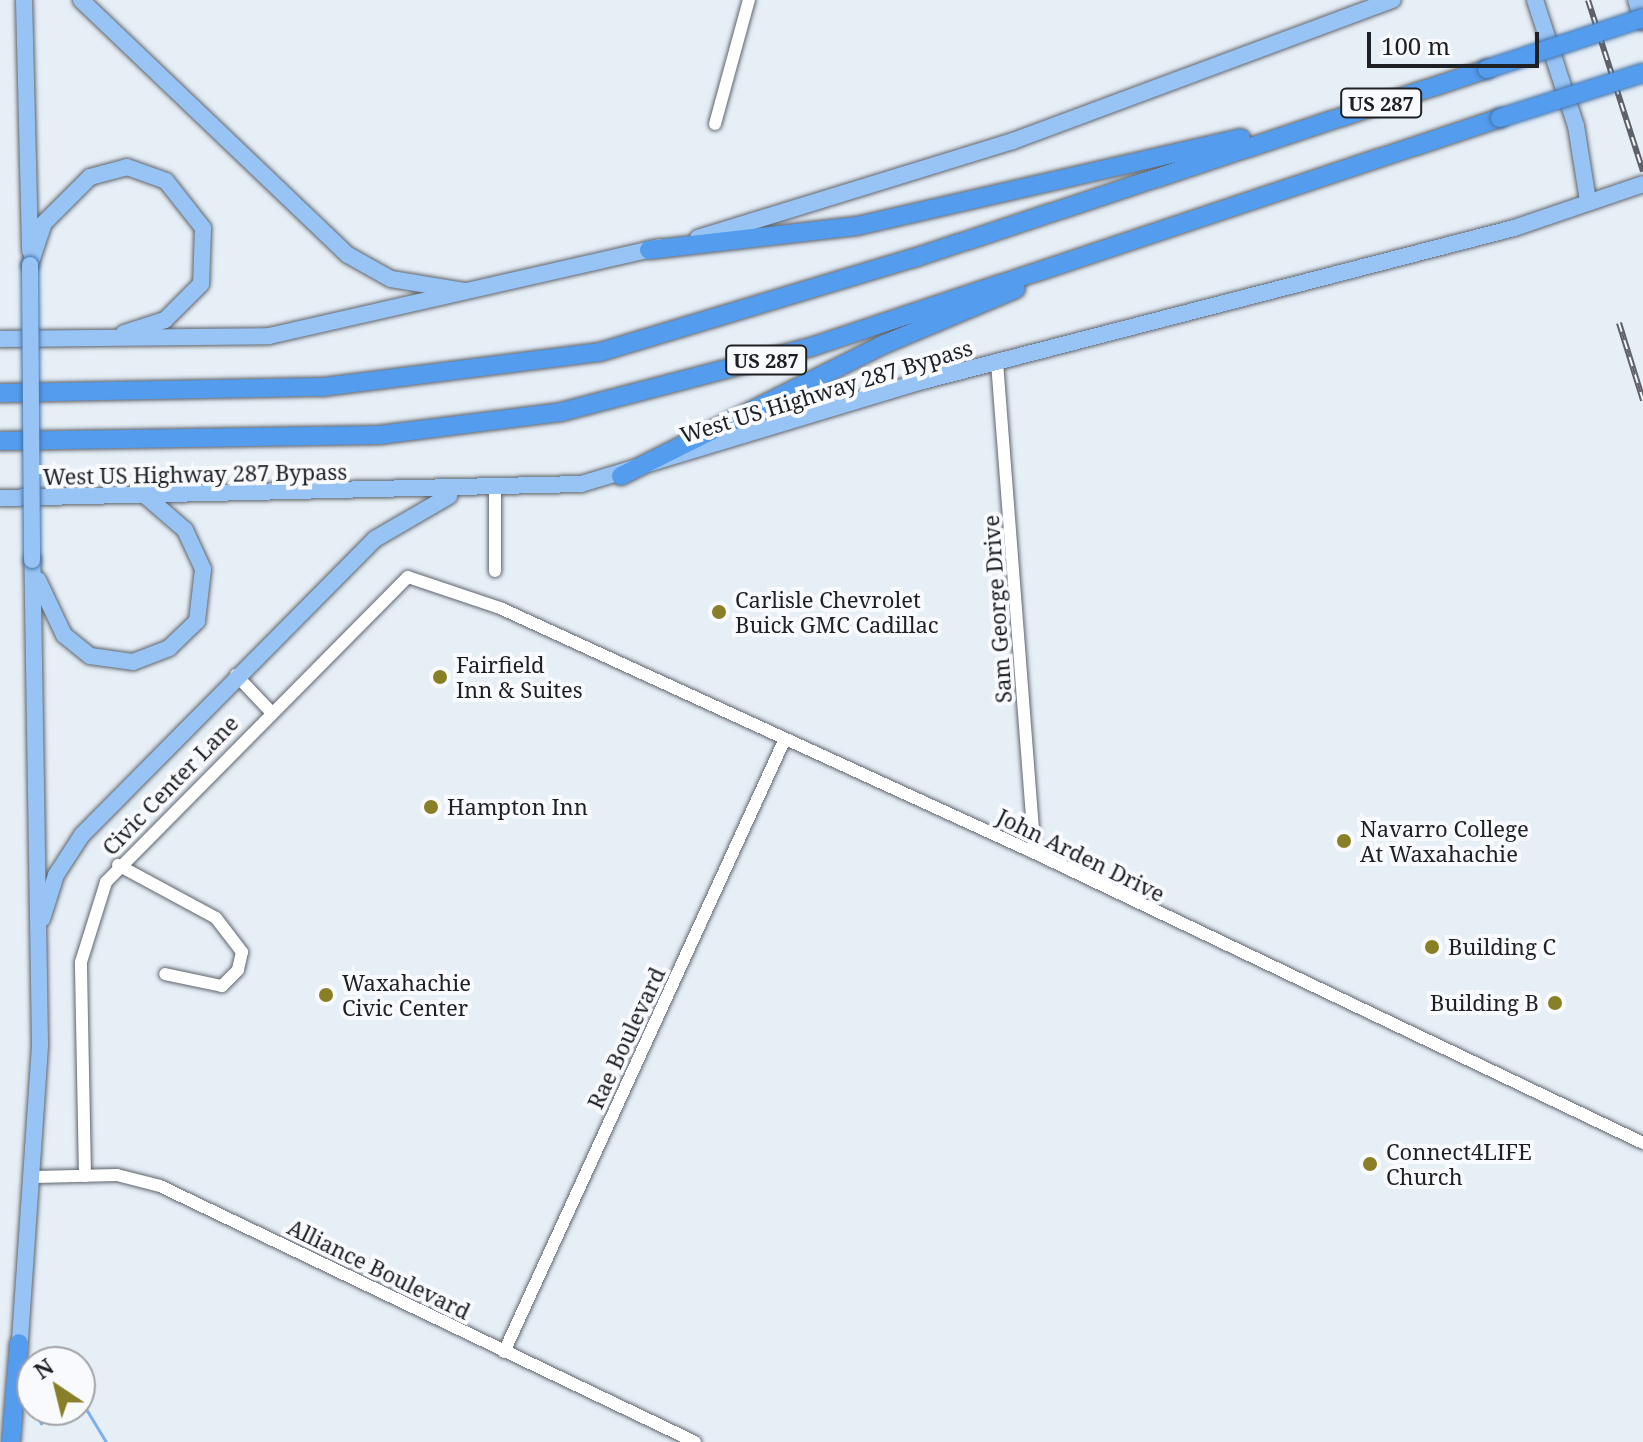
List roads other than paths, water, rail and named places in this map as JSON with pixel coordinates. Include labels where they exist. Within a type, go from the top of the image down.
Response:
[{"type":"highway","name":"US 287","points":[[0,393],[331,387],[600,352],[1643,20]]},
{"type":"highway","name":"US 287","points":[[0,441],[379,435],[561,412],[811,347],[1171,225],[1643,73]]},
{"type":"highway","points":[[649,250],[857,226],[1242,137],[1276,138]]},
{"type":"highway","points":[[621,476],[885,344],[1171,225]]},
{"type":"highway","points":[[11,1442],[19,1343]]},
{"type":"main road","points":[[20,1442],[19,1343],[35,1177],[37,935],[24,0]]},
{"type":"main road","points":[[81,0],[348,255],[391,279],[474,293]]},
{"type":"main road","points":[[0,339],[269,336],[474,293],[774,219],[1013,141],[1393,0]]},
{"type":"main road","points":[[1535,0],[1576,126],[1588,201]]},
{"type":"main road","points":[[1636,0],[1643,20]]},
{"type":"main road","points":[[30,265],[44,223],[90,177],[127,167],[175,188],[203,228],[197,293],[165,320],[102,339]]},
{"type":"main road","name":"West US Highway 287 Bypass","points":[[0,498],[461,492],[621,476],[997,362],[1514,228],[1643,184]]},
{"type":"main road","points":[[37,935],[56,875],[82,835],[236,675],[375,539],[414,511],[461,492]]},
{"type":"main road","points":[[32,560],[47,606],[72,644],[110,662],[156,656],[197,621],[205,580],[191,538],[148,498]]},
{"type":"street","points":[[715,124],[749,0]]},
{"type":"street","name":"Sam George Drive","points":[[997,362],[1035,853]]},
{"type":"street","points":[[495,490],[495,571]]},
{"type":"street","name":"Civic Center Lane","points":[[85,1176],[81,962],[95,902],[118,865],[408,577],[500,608]]},
{"type":"street","name":"John Arden Drive","points":[[500,608],[784,741],[1035,853],[1643,1143]]},
{"type":"street","points":[[236,675],[270,711]]},
{"type":"street","name":"Rae Boulevard","points":[[504,1352],[784,741]]},
{"type":"street","points":[[118,865],[216,918],[242,952],[238,970],[222,986],[165,974]]},
{"type":"street","name":"Alliance Boulevard","points":[[35,1177],[117,1175],[160,1186],[695,1442]]},
{"type":"waterway","points":[[96,1425],[106,1442]]},
{"type":"railway","points":[[1588,0],[1643,171]]},
{"type":"railway","points":[[1619,323],[1643,400]]},
{"type":"place","name":"Carlisle Chevrolet Buick GMC Cadillac","points":[[719,612]]},
{"type":"place","name":"Fairfield Inn & Suites","points":[[440,677]]},
{"type":"place","name":"Hampton Inn","points":[[431,807]]},
{"type":"place","name":"Navarro College At Waxahachie","points":[[1344,841]]},
{"type":"place","name":"Building C","points":[[1432,947]]},
{"type":"place","name":"Waxahachie Civic Center","points":[[326,995]]},
{"type":"place","name":"Building B","points":[[1555,1003]]},
{"type":"place","name":"Connect4LIFE Church","points":[[1370,1164]]}]
